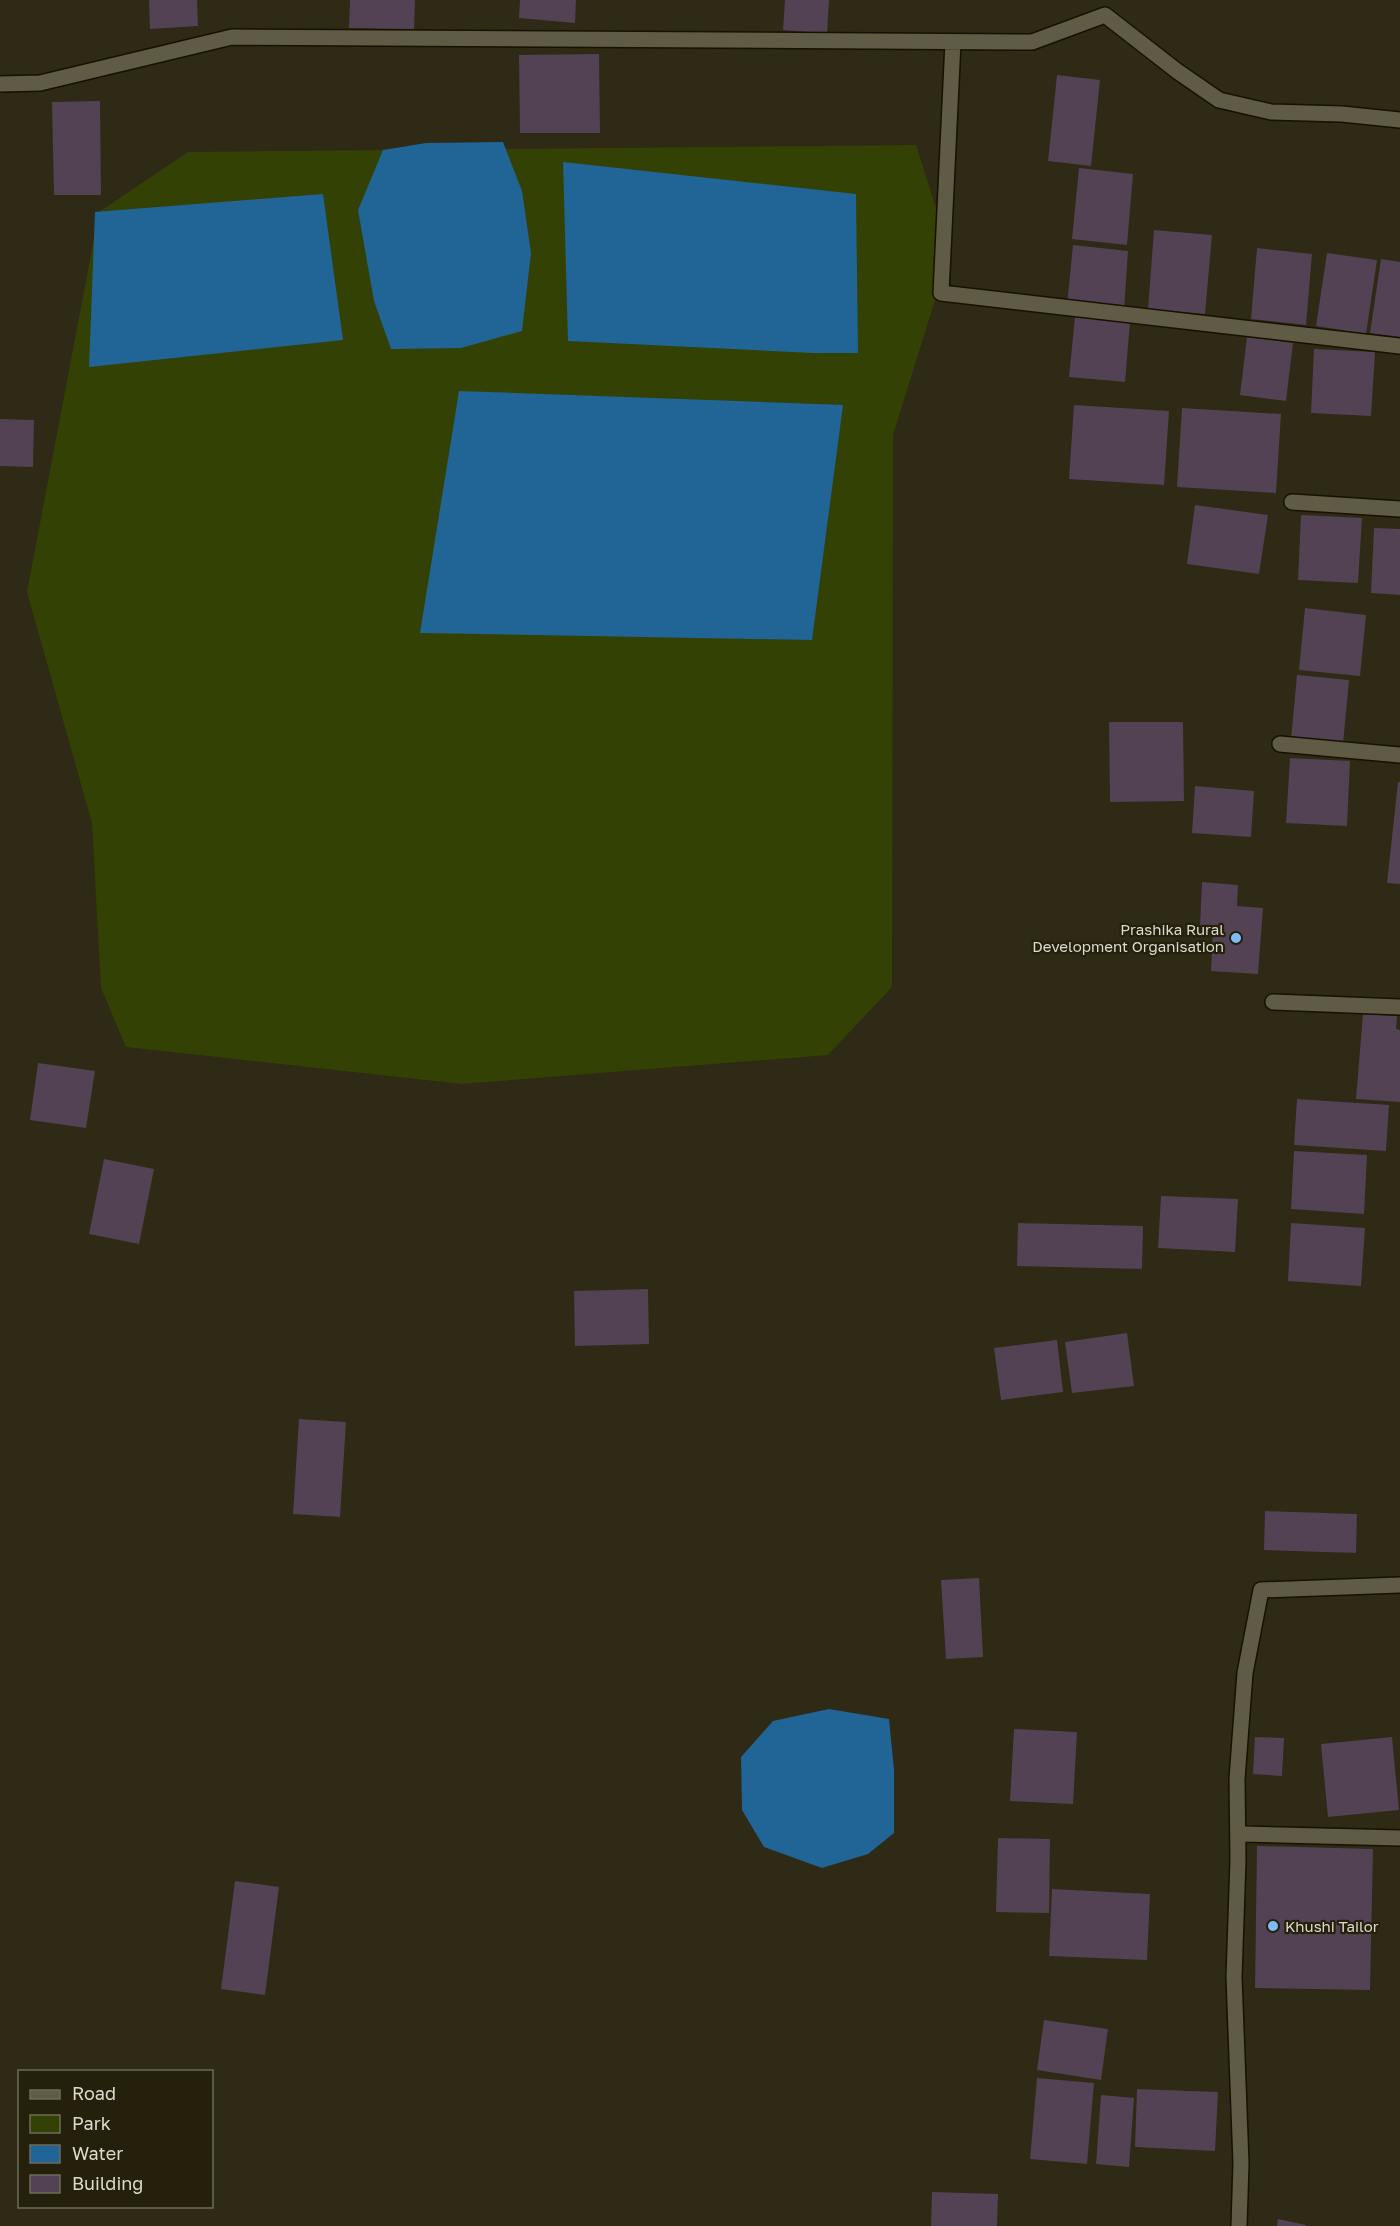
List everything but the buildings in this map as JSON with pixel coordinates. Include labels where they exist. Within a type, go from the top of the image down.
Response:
[{"type":"street","points":[[0,84],[40,83],[232,37],[1032,42],[1105,7],[1177,71],[1219,100],[1271,112],[1342,114],[1400,120]]},
{"type":"street","points":[[953,42],[941,293],[1400,346]]},
{"type":"street","points":[[1292,502],[1400,509]]},
{"type":"street","points":[[1280,744],[1400,755]]},
{"type":"street","points":[[1273,1002],[1400,1007]]},
{"type":"street","points":[[1239,2226],[1241,2163],[1234,1977],[1238,1860],[1237,1779],[1245,1673],[1261,1590],[1400,1585]]},
{"type":"street","points":[[1245,1834],[1400,1838]]},
{"type":"green space","points":[[916,145],[950,252],[893,435],[892,987],[828,1055],[462,1084],[126,1047],[101,988],[92,823],[27,592],[99,212],[188,152]]},
{"type":"water","points":[[503,142],[522,191],[531,253],[522,331],[461,348],[391,349],[374,301],[358,210],[383,150],[426,143]]},
{"type":"water","points":[[563,162],[856,194],[858,353],[813,353],[568,341]]},
{"type":"water","points":[[323,194],[343,340],[89,367],[95,212]]},
{"type":"water","points":[[459,391],[843,405],[812,640],[420,633]]},
{"type":"water","points":[[829,1709],[889,1719],[894,1770],[894,1833],[868,1854],[822,1868],[764,1847],[742,1810],[741,1757],[773,1721]]},
{"type":"place","name":"Prashika Rural Development Organisation","points":[[1236,938]]},
{"type":"place","name":"Khushi Tailor","points":[[1273,1926]]}]
